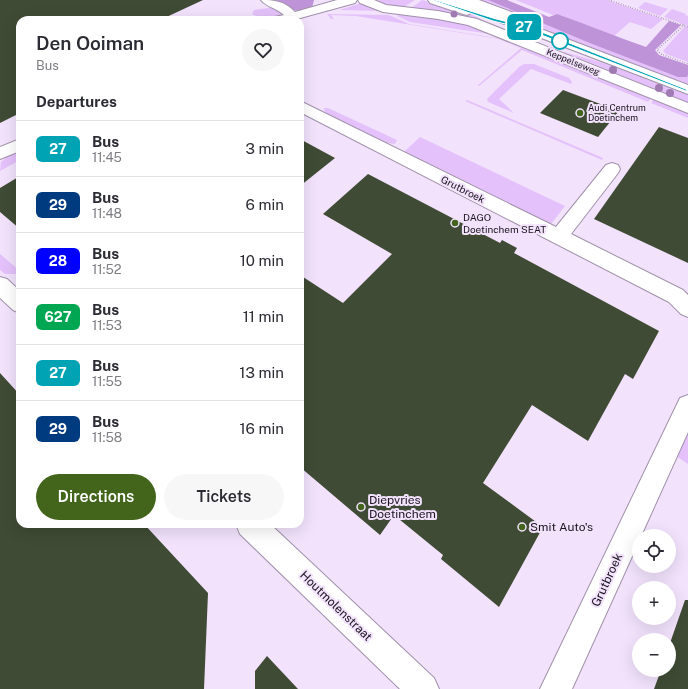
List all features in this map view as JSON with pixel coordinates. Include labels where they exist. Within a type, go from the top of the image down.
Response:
[{"type":"street","points":[[267,0],[284,8],[292,16]]},
{"type":"street","points":[[304,17],[312,18],[351,0]]},
{"type":"street","name":"Keppelseweg","points":[[364,0],[383,8],[438,15],[472,22],[688,108]]},
{"type":"street","name":"Keppelseweg","points":[[434,0],[494,20],[528,28]]},
{"type":"street","name":"Keppelseweg","points":[[454,0],[688,90]]},
{"type":"street","points":[[468,0],[510,16],[528,28]]},
{"type":"street","name":"Grutbroek","points":[[304,108],[676,296],[688,308]]},
{"type":"street","points":[[0,154],[16,146]]},
{"type":"street","points":[[558,237],[612,169]]},
{"type":"street","points":[[0,285],[16,300]]},
{"type":"street","name":"Grutbroek","points":[[556,689],[688,406]]},
{"type":"street","name":"Houtmolenstraat","points":[[254,528],[423,689]]},
{"type":"path","points":[[609,0],[688,27]]},
{"type":"path","points":[[684,25],[657,50],[661,54],[688,64]]},
{"type":"shaded area","points":[[276,0],[314,0],[312,8],[300,11],[293,10]]},
{"type":"shaded area","points":[[376,0],[415,0],[402,8],[393,8]]},
{"type":"shaded area","points":[[422,0],[429,2],[431,1],[471,14],[498,28],[410,9]]},
{"type":"shaded area","points":[[476,0],[488,0],[587,42],[678,76],[686,77],[688,75],[688,86],[577,43]]},
{"type":"shaded area","points":[[488,0],[507,0],[549,17],[557,14],[646,47],[669,21],[681,25],[655,50],[659,55],[688,65],[688,75],[687,77],[678,77],[587,42]]},
{"type":"shaded area","points":[[516,0],[607,0],[663,19],[651,29],[630,22],[614,36],[557,14],[553,15]]},
{"type":"shaded area","points":[[645,2],[668,9],[660,16],[638,8]]},
{"type":"shaded area","points":[[362,3],[383,11],[339,10]]},
{"type":"shaded area","points":[[276,7],[284,15],[257,16],[252,14],[254,10]]},
{"type":"shaded area","points":[[672,9],[688,16],[688,26],[664,17]]},
{"type":"shaded area","points":[[327,14],[389,15],[409,24],[503,39],[540,54],[548,54],[652,97],[648,102],[522,50],[479,86],[477,86],[521,48],[499,39],[356,16],[331,15],[334,19],[331,19]]},
{"type":"shaded area","points":[[400,14],[453,19],[503,36],[410,22],[397,16]]},
{"type":"shaded area","points":[[685,26],[688,27],[688,62],[666,54],[663,51]]},
{"type":"shaded area","points":[[564,52],[604,63],[688,95],[688,105],[562,55]]},
{"type":"shaded area","points":[[524,64],[534,64],[569,78],[572,82],[571,84],[531,69],[499,99],[514,113],[488,102],[487,99],[519,67]]},
{"type":"shaded area","points":[[655,98],[688,111],[688,118],[651,103]]},
{"type":"shaded area","points":[[467,100],[603,158],[602,160],[465,101]]},
{"type":"shaded area","points":[[324,108],[328,108],[397,140],[395,144],[386,143],[325,113]]},
{"type":"shaded area","points":[[420,137],[565,206],[551,224],[404,152]]},
{"type":"shaded area","points":[[16,153],[16,162],[0,171],[1,162]]},
{"type":"shaded area","points":[[0,254],[16,268],[16,274],[5,274],[0,270]]},
{"type":"shaded area","points":[[688,428],[688,464],[676,456]]},
{"type":"building","points":[[0,0],[203,0],[169,16],[16,16],[16,115],[0,123]]},
{"type":"building","points":[[563,90],[619,111],[598,137],[540,113]]},
{"type":"building","points":[[659,127],[688,138],[688,263],[594,219]]},
{"type":"building","points":[[304,141],[335,158],[304,183]]},
{"type":"building","points":[[368,174],[500,243],[502,240],[517,248],[514,253],[659,331],[633,379],[625,374],[588,441],[532,405],[483,483],[543,527],[499,607],[441,559],[443,555],[394,515],[380,535],[304,470],[304,278],[343,303],[392,254],[323,214]]},
{"type":"building","points":[[16,178],[16,226],[0,212],[0,188]]},
{"type":"building","points":[[0,373],[16,391],[16,528],[148,528],[208,593],[204,689],[0,689]]},
{"type":"building","points":[[685,600],[688,600],[688,689],[654,689],[658,677],[676,677],[676,633],[674,633]]},
{"type":"building","points":[[267,656],[298,689],[255,689],[255,671]]},
{"type":"bus line","name":"27","points":[[434,0],[494,20],[528,28],[688,90]]},
{"type":"place","name":"Audi Centrum Doetinchem","points":[[580,113]]},
{"type":"place","name":"DAGO Doetinchem SEAT","points":[[455,223]]},
{"type":"place","name":"Diepvries Doetinchem","points":[[361,507]]},
{"type":"place","name":"Smit Auto's","points":[[522,527]]}]
